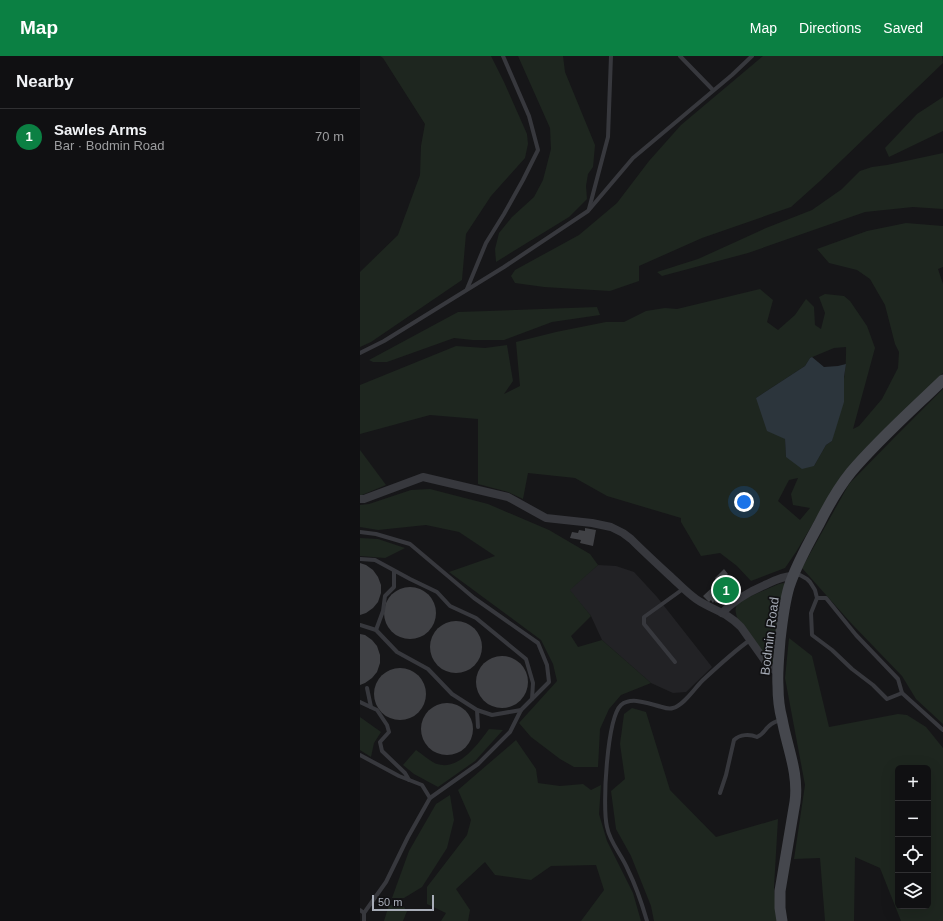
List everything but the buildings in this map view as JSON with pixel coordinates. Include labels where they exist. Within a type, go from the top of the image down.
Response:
[{"type":"main road","name":"Bodmin Road","points":[[782,921],[780,891],[796,789],[795,774],[778,697],[778,673],[780,639],[784,612],[793,576],[813,534],[832,499],[843,483],[858,464],[880,441],[943,380]]},
{"type":"street","points":[[360,499],[364,499],[423,477],[508,497],[546,518],[592,523],[617,529],[631,539],[683,588],[703,603],[722,612],[735,621],[768,665],[778,673]]},
{"type":"street","points":[[722,612],[734,601],[750,592],[784,577],[793,576]]},
{"type":"lane","points":[[467,289],[486,242],[504,214],[538,150],[529,116],[503,56]]},
{"type":"lane","points":[[588,211],[608,137],[610,56]]},
{"type":"lane","points":[[680,56],[713,90]]},
{"type":"lane","points":[[360,353],[504,267],[588,211],[633,158],[752,56]]},
{"type":"lane","points":[[360,532],[376,534],[410,544],[474,598],[538,643],[547,665],[549,682],[521,710],[510,732],[478,764],[430,798],[408,837],[386,882],[364,913],[364,921]]},
{"type":"lane","points":[[360,559],[375,560],[437,592],[450,606],[476,618],[526,659],[533,683],[532,699]]},
{"type":"lane","points":[[376,630],[383,611],[385,596],[394,587],[394,571]]},
{"type":"lane","points":[[793,576],[800,575],[807,579],[815,590],[817,598],[811,613],[812,635],[832,650],[887,699],[902,693]]},
{"type":"lane","points":[[675,662],[644,624],[644,617],[683,588]]},
{"type":"lane","points":[[817,598],[826,598],[856,635],[898,679],[902,693],[943,730]]},
{"type":"lane","points":[[360,625],[376,630],[397,652],[428,669],[452,694],[477,710],[492,715],[521,710]]},
{"type":"lane","points":[[646,921],[628,868],[610,837],[605,816],[608,759],[612,730],[617,711],[620,706],[630,701],[673,708],[691,695],[710,674],[750,640]]},
{"type":"lane","points":[[367,688],[371,707]]},
{"type":"lane","points":[[360,702],[377,710],[387,725],[389,732],[380,742],[382,751],[405,773],[409,780]]},
{"type":"lane","points":[[477,710],[478,727]]},
{"type":"lane","points":[[720,793],[726,775],[734,740],[745,735],[759,736],[765,732],[771,724],[782,719]]},
{"type":"lane","points":[[360,756],[399,776],[422,785],[430,798]]},
{"type":"lane","points":[[360,910],[364,913]]},
{"type":"shaded area","points":[[380,56],[491,56],[527,134],[528,144],[525,158],[491,196],[466,234],[462,280],[371,342],[360,347],[360,272],[398,235],[420,175],[421,146],[425,124],[383,58]]},
{"type":"shaded area","points":[[518,56],[563,56],[565,72],[595,145],[593,167],[588,174],[586,186],[587,199],[569,217],[496,262],[495,249],[499,233],[512,217],[534,197],[543,180],[551,149],[550,128]]},
{"type":"shaded area","points":[[763,56],[942,56],[943,63],[791,207],[702,238],[639,266],[639,281],[610,291],[544,287],[515,283],[511,276],[515,270],[579,235],[617,203],[649,161],[681,125]]},
{"type":"shaded area","points":[[943,97],[943,131],[889,157],[885,148],[917,114]]},
{"type":"shaded area","points":[[943,153],[943,209],[913,207],[865,212],[748,253],[662,276],[657,272],[698,259],[766,228],[812,210],[842,189],[860,171],[872,167]]},
{"type":"shaded area","points":[[906,223],[943,226],[943,267],[938,269],[943,284],[943,373],[900,415],[821,510],[785,568],[751,581],[737,566],[720,553],[701,556],[681,522],[681,518],[607,496],[575,478],[528,473],[523,499],[508,492],[478,484],[478,419],[430,415],[360,434],[360,385],[456,346],[485,348],[507,345],[513,381],[504,394],[520,386],[516,342],[606,322],[624,322],[646,311],[665,308],[677,309],[760,289],[773,300],[767,322],[778,330],[795,315],[806,299],[814,307],[815,325],[821,329],[825,313],[819,297],[825,294],[844,296],[850,301],[867,326],[875,348],[853,429],[859,426],[882,399],[898,368],[899,352],[895,344],[885,305],[870,279],[857,270],[829,263],[817,249],[867,231]],"holes":[[[846,347],[844,382],[832,441],[826,445],[814,466],[786,457],[785,439],[756,398],[805,366],[810,358],[834,348]],[[798,478],[791,494],[793,505],[810,508],[800,520],[778,501],[789,480]]]},
{"type":"shaded area","points":[[597,307],[600,315],[552,322],[504,340],[473,340],[454,338],[387,362],[373,362],[369,360],[458,312]]},
{"type":"shaded area","points":[[812,357],[824,367],[846,364],[844,377],[844,402],[832,441],[826,445],[814,466],[802,469],[786,457],[785,439],[767,431],[756,398],[805,366]]},
{"type":"shaded area","points":[[943,389],[943,724],[916,699],[902,676],[851,623],[802,568],[849,484]]},
{"type":"shaded area","points":[[360,450],[386,485],[362,495],[360,495]]},
{"type":"shaded area","points":[[430,489],[488,504],[549,530],[590,554],[598,565],[570,590],[591,616],[571,636],[578,647],[602,640],[651,683],[621,695],[609,709],[600,729],[598,767],[574,767],[560,759],[531,737],[519,723],[557,681],[553,664],[541,640],[449,572],[495,556],[459,532],[426,525],[378,530],[360,527],[360,505],[369,504],[411,490]]},
{"type":"shaded area","points":[[360,538],[378,539],[405,548],[385,558],[360,556]]},
{"type":"shaded area","points":[[598,565],[616,566],[634,572],[657,597],[712,667],[686,692],[673,693],[651,683],[602,640],[591,616],[569,590]]},
{"type":"shaded area","points":[[784,583],[772,669],[742,628],[736,611],[737,605],[745,599]]},
{"type":"shaded area","points":[[789,638],[812,656],[829,727],[898,714],[907,715],[926,727],[943,748],[943,921],[901,921],[896,909],[931,909],[931,765],[895,765],[895,906],[880,868],[855,857],[854,921],[825,921],[820,858],[794,859],[805,785],[785,678]]},
{"type":"shaded area","points":[[632,708],[646,712],[670,790],[716,837],[778,819],[774,887],[777,921],[654,921],[651,906],[631,856],[616,829],[611,791],[625,779],[620,744],[624,714]]},
{"type":"shaded area","points":[[360,717],[381,732],[374,743],[371,757],[360,750]]},
{"type":"shaded area","points":[[489,729],[503,730],[475,761],[438,787],[414,774],[403,765],[416,750],[437,764],[453,764],[474,749]]},
{"type":"shaded area","points":[[516,740],[536,769],[538,783],[560,786],[583,784],[591,790],[601,785],[599,814],[607,841],[633,893],[641,921],[581,921],[604,890],[596,865],[551,866],[531,880],[495,875],[485,862],[456,889],[470,910],[468,921],[441,921],[446,913],[427,904],[427,887],[467,835],[471,820],[458,790]]},
{"type":"shaded area","points":[[450,795],[454,820],[447,848],[422,887],[404,898],[392,898],[409,851],[436,804]]},
{"type":"shaded area","points":[[389,905],[403,906],[407,911],[403,921],[384,921]]},
{"type":"place","name":"Sawles Arms","points":[[726,590]]}]
